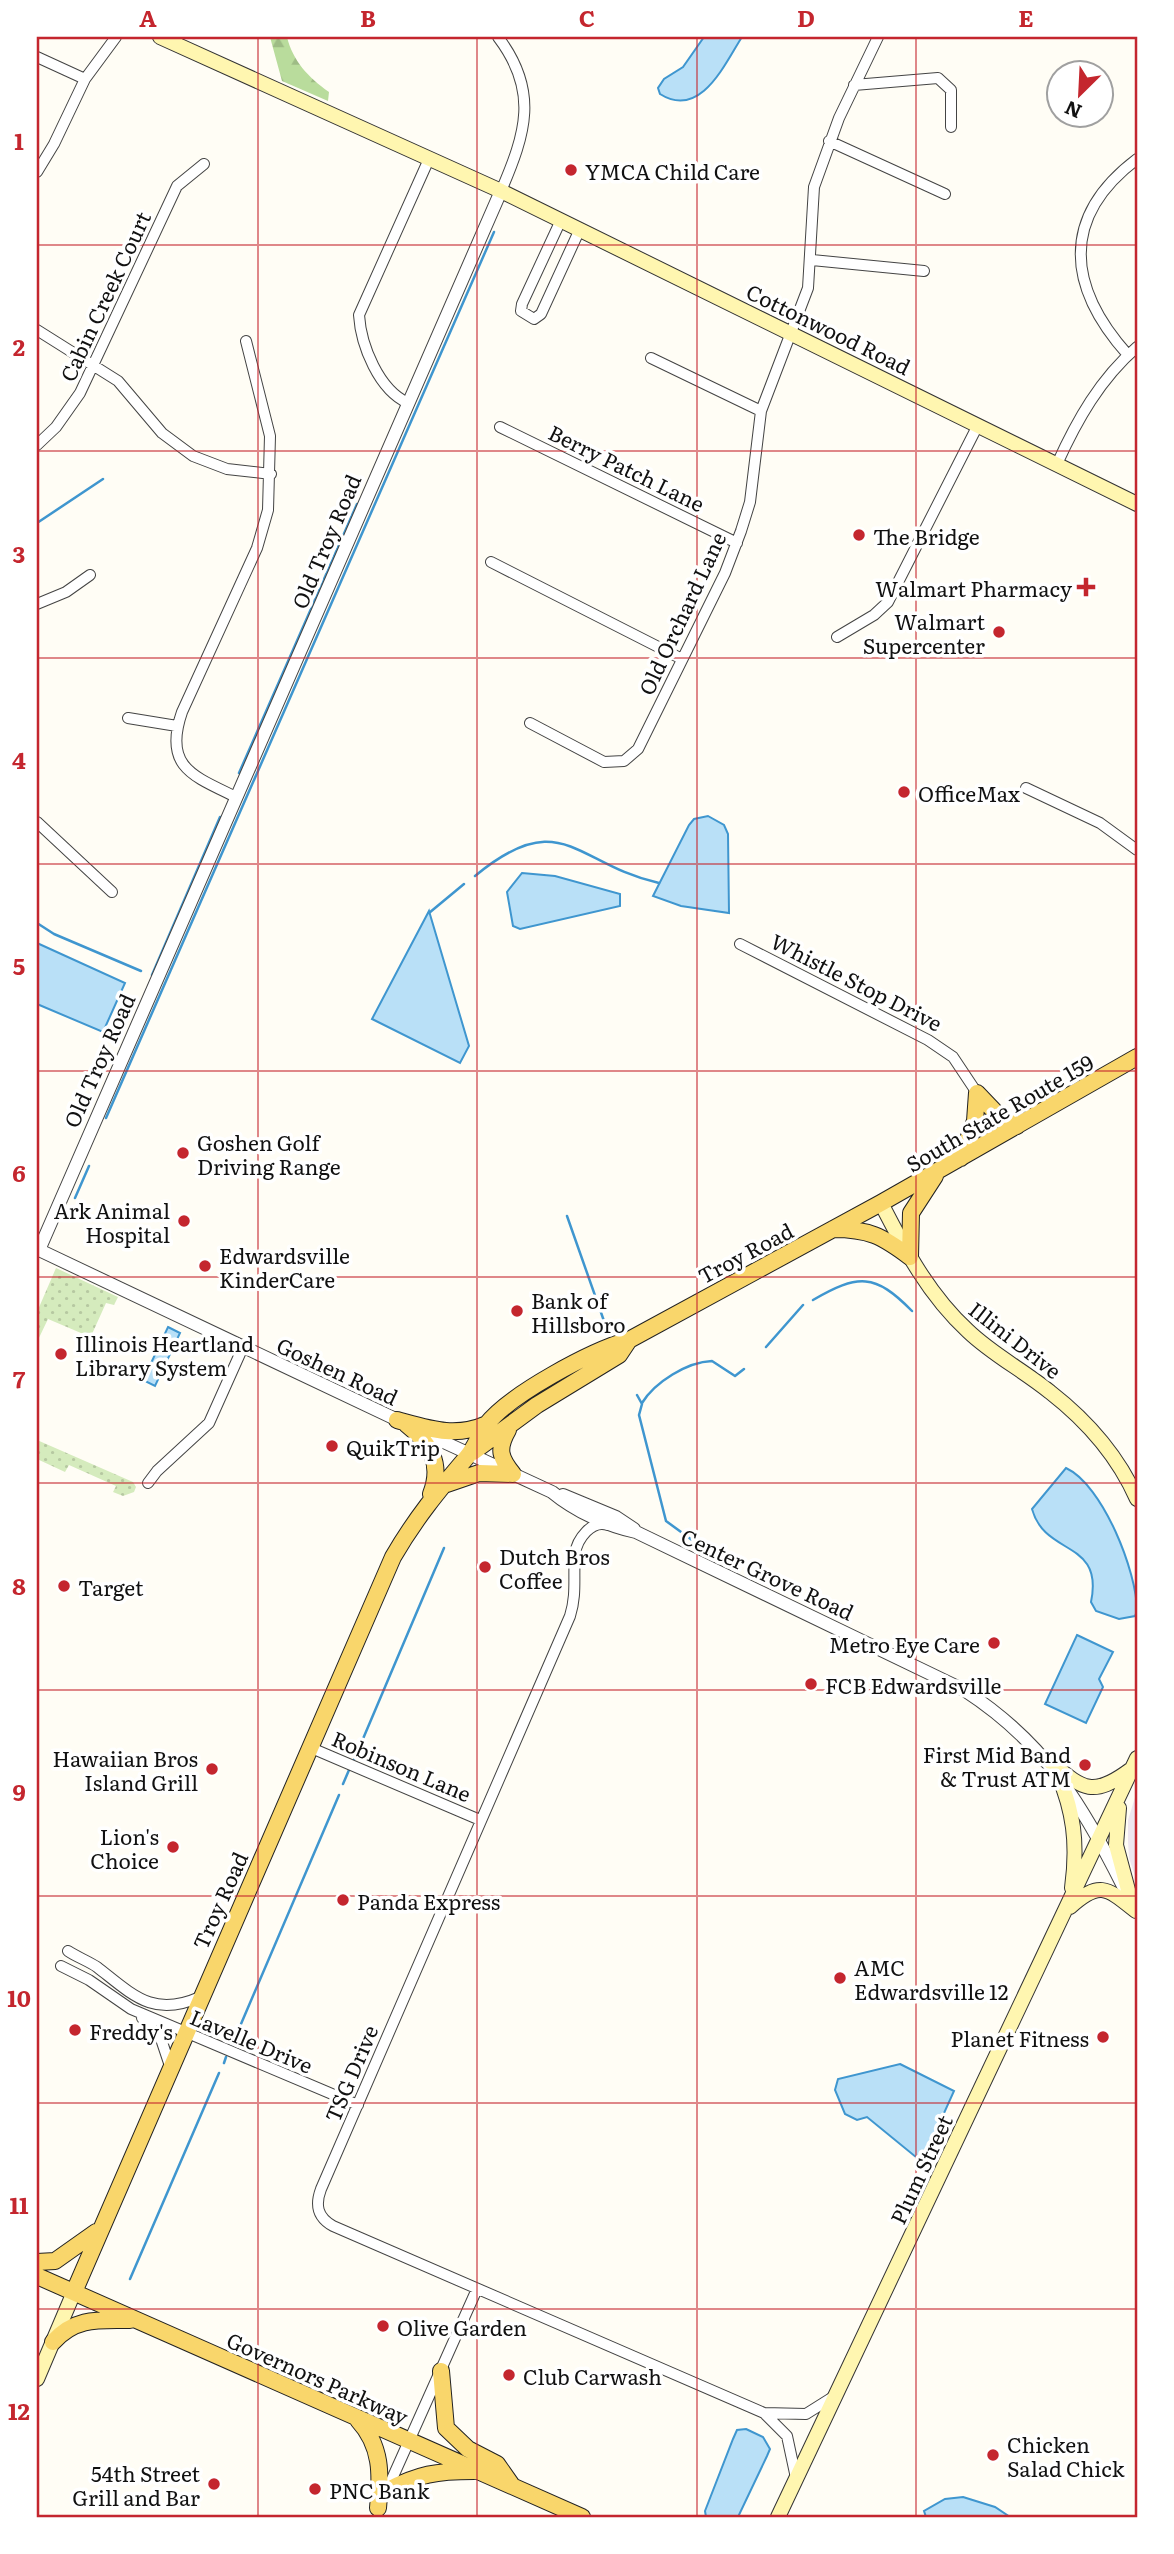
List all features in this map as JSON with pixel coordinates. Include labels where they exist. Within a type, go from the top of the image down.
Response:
[{"type":"main road","points":[[160,37],[502,191]]},
{"type":"main road","name":"Cottonwood Road","points":[[502,191],[1137,504]]},
{"type":"main road","name":"South State Route 159","points":[[881,1203],[1137,1057]]},
{"type":"main road","points":[[961,1158],[975,1121],[977,1093]]},
{"type":"main road","name":"Whistle Stop Drive","points":[[977,1093],[998,1115],[1017,1126]]},
{"type":"main road","points":[[910,1257],[911,1213],[941,1169]]},
{"type":"main road","name":"Troy Road","points":[[470,1455],[487,1424],[561,1370],[604,1347],[629,1340],[881,1203]]},
{"type":"main road","name":"Illini Drive","points":[[881,1203],[935,1296],[968,1332],[998,1357],[1048,1390],[1101,1440],[1123,1470],[1137,1499]]},
{"type":"main road","points":[[832,1229],[877,1234],[910,1257]]},
{"type":"main road","name":"Troy Road","points":[[37,2379],[184,2033],[393,1557],[434,1494],[470,1455],[586,1373],[619,1355],[629,1340]]},
{"type":"main road","points":[[401,1421],[453,1433],[466,1432],[487,1424]]},
{"type":"main road","points":[[401,1421],[424,1439],[433,1452],[436,1472],[434,1494]]},
{"type":"main road","points":[[434,1494],[479,1473],[513,1474],[500,1449],[513,1423]]},
{"type":"main road","points":[[1052,1765],[1077,1784],[1094,1789],[1111,1784],[1135,1763]]},
{"type":"main road","points":[[1100,1839],[1135,1763]]},
{"type":"main road","points":[[1135,1763],[1123,1793],[1116,1829],[1116,1845],[1135,1909]]},
{"type":"main road","points":[[1052,1765],[1074,1824],[1077,1845],[1068,1905]]},
{"type":"main road","name":"Plum Street","points":[[778,2517],[1100,1839]]},
{"type":"main road","points":[[1068,1905],[1090,1890],[1098,1888],[1115,1894],[1135,1909]]},
{"type":"main road","points":[[37,2262],[64,2256],[101,2228]]},
{"type":"main road","name":"Governors Parkway","points":[[37,2276],[582,2517]]},
{"type":"main road","points":[[53,2342],[62,2332],[81,2321],[138,2320]]},
{"type":"main road","points":[[441,2371],[446,2428],[468,2449],[497,2464],[512,2486]]},
{"type":"main road","points":[[354,2415],[368,2430],[379,2463],[375,2513]]},
{"type":"main road","points":[[386,2491],[415,2476],[436,2471],[479,2471]]},
{"type":"street","points":[[37,172],[54,144],[85,79],[116,37]]},
{"type":"street","points":[[498,37],[521,77],[526,103],[520,141],[502,191]]},
{"type":"street","name":"Old Orchard Lane","points":[[530,723],[604,762],[624,761],[638,749],[737,543],[750,502],[761,411],[808,288],[812,260],[814,187],[829,141],[878,37]]},
{"type":"street","points":[[37,57],[85,79]]},
{"type":"street","points":[[854,85],[931,77],[943,80],[953,96],[951,127]]},
{"type":"street","points":[[829,141],[944,194]]},
{"type":"street","points":[[408,403],[398,399],[378,373],[364,340],[359,315],[429,159]]},
{"type":"street","points":[[1128,355],[1109,334],[1090,302],[1081,277],[1080,257],[1085,228],[1101,194],[1137,159]]},
{"type":"street","name":"Cabin Creek Court","points":[[37,445],[70,410],[95,365],[177,186],[204,164]]},
{"type":"street","name":"Old Troy Road","points":[[38,1250],[502,191]]},
{"type":"street","points":[[561,220],[522,304],[521,311],[529,317],[534,319],[541,314],[580,229]]},
{"type":"street","points":[[812,260],[925,271]]},
{"type":"street","points":[[37,330],[95,365],[128,390],[162,433],[193,456],[227,469],[271,474]]},
{"type":"street","points":[[236,797],[193,776],[176,751],[177,726],[257,548],[268,510],[271,474],[268,423],[246,341]]},
{"type":"street","points":[[1057,464],[1086,407],[1137,347]]},
{"type":"street","points":[[651,358],[761,411]]},
{"type":"street","points":[[837,637],[874,615],[888,602],[978,425]]},
{"type":"street","name":"Berry Patch Lane","points":[[500,427],[737,543]]},
{"type":"street","points":[[491,562],[682,659]]},
{"type":"street","points":[[37,604],[66,592],[90,575]]},
{"type":"street","points":[[128,718],[177,726]]},
{"type":"street","points":[[1026,789],[1100,823],[1137,850]]},
{"type":"street","points":[[37,821],[112,892]]},
{"type":"street","name":"Whistle Stop Drive","points":[[740,944],[929,1040],[953,1056],[977,1093]]},
{"type":"street","name":"Goshen Road","points":[[38,1250],[470,1455]]},
{"type":"street","points":[[148,1483],[157,1471],[209,1423],[243,1347]]},
{"type":"street","name":"Center Grove Road","points":[[470,1455],[552,1492],[604,1511],[630,1524],[636,1532]]},
{"type":"street","name":"Center Grove Road","points":[[552,1492],[566,1504],[620,1529],[636,1532],[964,1690],[1012,1724],[1052,1765],[1100,1839],[1135,1909]]},
{"type":"street","name":"TSG Drive","points":[[620,1529],[598,1523],[591,1527],[577,1547],[575,1601],[319,2195],[319,2213],[333,2226],[764,2413],[787,2436],[796,2478]]},
{"type":"street","name":"Robinson Lane","points":[[309,1747],[480,1819]]},
{"type":"street","name":"Lavelle Drive","points":[[68,1951],[94,1965],[137,1998],[152,2004],[176,2007],[200,1997]]},
{"type":"street","name":"Lavelle Drive","points":[[61,1966],[89,1980],[131,2009],[160,2036],[170,2066]]},
{"type":"street","name":"Lavelle Drive","points":[[131,2009],[358,2105]]},
{"type":"street","points":[[375,2513],[411,2441],[477,2289]]},
{"type":"street","name":"TSG Drive","points":[[764,2413],[806,2414],[833,2397]]},
{"type":"shaded area","points":[[1137,1791],[1137,1882],[1129,1858],[1128,1820]]},
{"type":"green space","points":[[270,37],[287,37],[302,68],[329,92],[328,101],[282,81]]},
{"type":"green space","points":[[56,1268],[118,1297],[114,1305],[106,1303],[92,1334],[88,1336],[48,1319],[37,1342],[37,1312]]},
{"type":"green space","points":[[37,1440],[133,1482],[136,1487],[134,1492],[123,1496],[113,1492],[116,1486],[69,1465],[65,1472],[37,1459]]},
{"type":"water","points":[[704,37],[742,37],[710,85],[699,94],[688,100],[675,100],[660,94],[658,88],[664,79],[683,67]]},
{"type":"water","points":[[708,816],[724,825],[728,834],[729,913],[681,906],[653,896],[689,825],[694,819]]},
{"type":"water","points":[[522,873],[555,876],[620,894],[620,906],[520,929],[513,926],[507,892]]},
{"type":"water","points":[[429,911],[469,1046],[460,1063],[372,1019]]},
{"type":"water","points":[[37,943],[125,983],[103,1032],[37,1004]]},
{"type":"water","points":[[168,1327],[180,1333],[155,1386],[143,1380]]},
{"type":"water","points":[[1066,1468],[1080,1477],[1093,1492],[1115,1531],[1131,1575],[1137,1611],[1135,1616],[1119,1619],[1096,1611],[1091,1602],[1093,1582],[1089,1568],[1081,1558],[1049,1535],[1039,1524],[1032,1509]]},
{"type":"water","points":[[1077,1635],[1113,1652],[1099,1679],[1103,1687],[1086,1723],[1045,1704]]},
{"type":"water","points":[[900,2064],[954,2091],[922,2162],[867,2117],[857,2120],[845,2114],[835,2090],[838,2079]]},
{"type":"water","points":[[746,2429],[763,2437],[770,2449],[767,2456],[738,2517],[706,2517],[705,2511],[737,2430]]},
{"type":"water","points":[[963,2497],[995,2507],[1010,2517],[926,2517],[924,2511],[945,2499]]},
{"type":"waterway","points":[[106,1118],[494,232]]},
{"type":"waterway","points":[[37,523],[103,479]]},
{"type":"waterway","points":[[239,773],[357,504]]},
{"type":"waterway","points":[[152,975],[220,817]]},
{"type":"waterway","points":[[475,876],[504,855],[529,844],[550,842],[568,846],[631,875],[659,883]]},
{"type":"waterway","points":[[429,913],[464,884]]},
{"type":"waterway","points":[[37,923],[54,934],[141,971]]},
{"type":"waterway","points":[[75,1198],[89,1166]]},
{"type":"waterway","points":[[567,1216],[604,1321]]},
{"type":"waterway","points":[[813,1300],[842,1285],[866,1282],[887,1290],[912,1311]]},
{"type":"waterway","points":[[766,1347],[803,1305]]},
{"type":"waterway","points":[[642,1403],[672,1374],[692,1365],[712,1361],[735,1376],[744,1369]]},
{"type":"waterway","points":[[637,1395],[642,1404],[639,1415],[666,1521],[692,1540],[749,1565]]},
{"type":"waterway","points":[[354,1760],[444,1548]]},
{"type":"waterway","points":[[343,1784],[349,1770]]},
{"type":"waterway","points":[[232,2045],[339,1795]]},
{"type":"waterway","points":[[224,2063],[226,2057]]},
{"type":"waterway","points":[[130,2279],[219,2073]]},
{"type":"place","name":"YMCA Child Care","points":[[571,170]]},
{"type":"place","name":"The Bridge","points":[[859,535]]},
{"type":"place","name":"Walmart Pharmacy","points":[[1086,587]]},
{"type":"place","name":"Walmart Supercenter","points":[[999,632]]},
{"type":"place","name":"OfficeMax","points":[[904,792]]},
{"type":"place","name":"Goshen Golf Driving Range","points":[[183,1153]]},
{"type":"place","name":"Ark Animal Hospital","points":[[184,1221]]},
{"type":"place","name":"Edwardsville KinderCare","points":[[205,1266]]},
{"type":"place","name":"Bank of Hillsboro","points":[[517,1311]]},
{"type":"place","name":"Illinois Heartland Library System","points":[[61,1354]]},
{"type":"place","name":"QuikTrip","points":[[332,1446]]},
{"type":"place","name":"Dutch Bros Coffee","points":[[485,1567]]},
{"type":"place","name":"Target","points":[[64,1586]]},
{"type":"place","name":"Metro Eye Care","points":[[994,1643]]},
{"type":"place","name":"FCB Edwardsville","points":[[811,1684]]},
{"type":"place","name":"First Mid Band & Trust ATM","points":[[1085,1765]]},
{"type":"place","name":"Hawaiian Bros Island Grill","points":[[212,1769]]},
{"type":"place","name":"Lion's Choice","points":[[173,1847]]},
{"type":"place","name":"Panda Express","points":[[343,1900]]},
{"type":"place","name":"AMC Edwardsville 12","points":[[840,1978]]},
{"type":"place","name":"Freddy's","points":[[75,2030]]},
{"type":"place","name":"Planet Fitness","points":[[1103,2037]]},
{"type":"place","name":"Olive Garden","points":[[383,2326]]},
{"type":"place","name":"Club Carwash","points":[[509,2375]]},
{"type":"place","name":"Chicken Salad Chick","points":[[993,2455]]},
{"type":"place","name":"54th Street Grill and Bar","points":[[214,2484]]},
{"type":"place","name":"PNC Bank","points":[[315,2489]]}]
